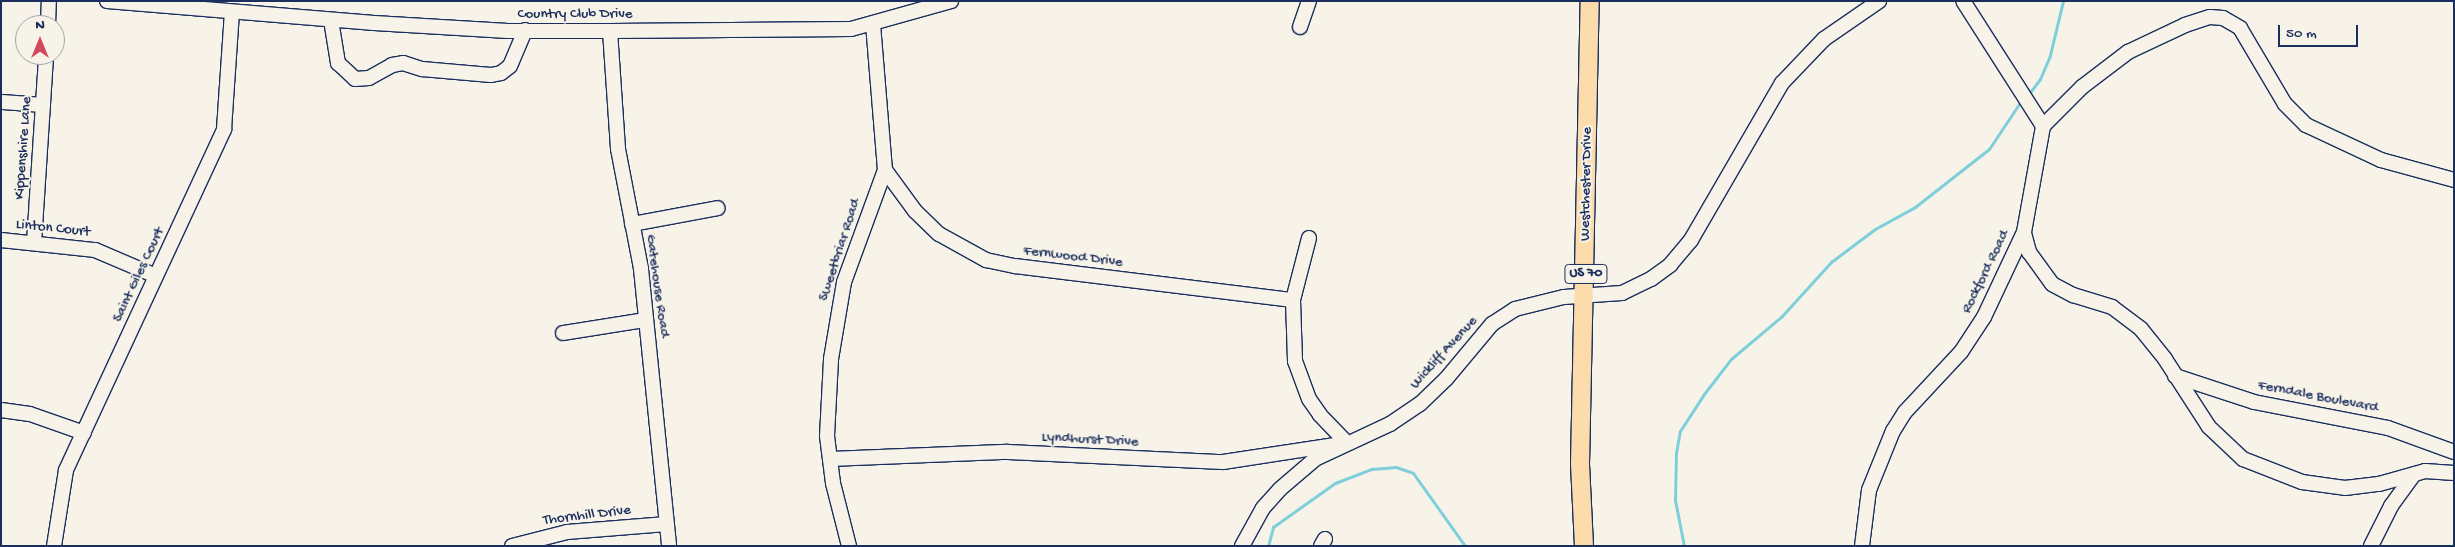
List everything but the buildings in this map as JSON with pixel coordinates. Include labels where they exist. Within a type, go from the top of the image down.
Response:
[{"type":"main road","name":"Westchester Drive","points":[[1584,546],[1580,464],[1586,295],[1590,1]]},
{"type":"street","points":[[48,15],[49,1]]},
{"type":"street","name":"Country Club Drive","points":[[107,1],[330,20],[525,30],[610,31],[851,29],[951,1]]},
{"type":"street","points":[[1300,27],[1309,1]]},
{"type":"street","name":"Wickliff Avenue","points":[[1242,546],[1262,508],[1280,489],[1315,459],[1390,424],[1420,404],[1446,379],[1486,330],[1515,309],[1564,297],[1626,291],[1651,279],[1680,255],[1782,83],[1824,39],[1880,1]]},
{"type":"street","points":[[1963,1],[2043,126],[2082,87],[2128,52],[2185,25],[2210,17],[2224,18],[2240,28],[2285,104],[2306,125],[2381,160],[2454,180]]},
{"type":"street","name":"Saint Giles Court","points":[[54,546],[66,470],[224,129],[232,12]]},
{"type":"street","points":[[330,20],[338,63],[350,76],[361,80],[403,62],[422,69],[491,75],[501,72],[510,66],[525,30]]},
{"type":"street","name":"Sweetbriar Road","points":[[849,546],[839,512],[830,459],[829,397],[835,322],[844,282],[886,170],[873,24]]},
{"type":"street","name":"Gatehouse Road","points":[[610,31],[618,149],[641,269],[669,546]]},
{"type":"street","name":"Kippenshire Lane","points":[[34,243],[45,65]]},
{"type":"street","points":[[1,102],[43,105]]},
{"type":"street","name":"Rockford Road","points":[[1862,546],[1864,515],[1882,452],[1905,412],[1961,352],[1984,317],[2024,232],[2043,126]]},
{"type":"street","name":"Fernwood Drive","points":[[886,170],[915,211],[939,234],[986,260],[1015,266],[1293,300]]},
{"type":"street","points":[[632,224],[718,208]]},
{"type":"street","points":[[2024,232],[2029,252],[2052,284],[2073,295],[2112,306],[2141,330],[2175,376],[2185,395],[2220,440],[2243,459],[2261,468],[2302,482],[2345,488],[2379,484],[2414,474],[2439,470],[2454,473]]},
{"type":"street","points":[[1309,238],[1293,300],[1292,344],[1301,380],[1320,415],[1347,443]]},
{"type":"street","name":"Linton Court","points":[[1,240],[95,250],[156,276]]},
{"type":"street","points":[[563,332],[645,320]]},
{"type":"street","name":"Ferndale Boulevard","points":[[2175,376],[2254,402],[2388,428],[2454,452]]},
{"type":"street","points":[[1,410],[30,414],[84,433]]},
{"type":"street","name":"Lyndhurst Drive","points":[[830,459],[1008,452],[1223,462],[1347,443]]},
{"type":"street","points":[[2371,546],[2391,506],[2414,474]]},
{"type":"street","name":"Thornhill Drive","points":[[512,546],[567,532],[667,524]]},
{"type":"waterway","points":[[2028,95],[2040,79],[2050,55],[2063,1]]},
{"type":"waterway","points":[[1684,546],[1675,500],[1676,453],[1680,431],[1704,394],[1731,359],[1782,316],[1831,262],[1875,229],[1915,207],[1989,149],[2021,101]]},
{"type":"waterway","points":[[1268,546],[1273,527],[1335,483],[1372,469],[1396,467],[1413,473],[1465,546]]}]
